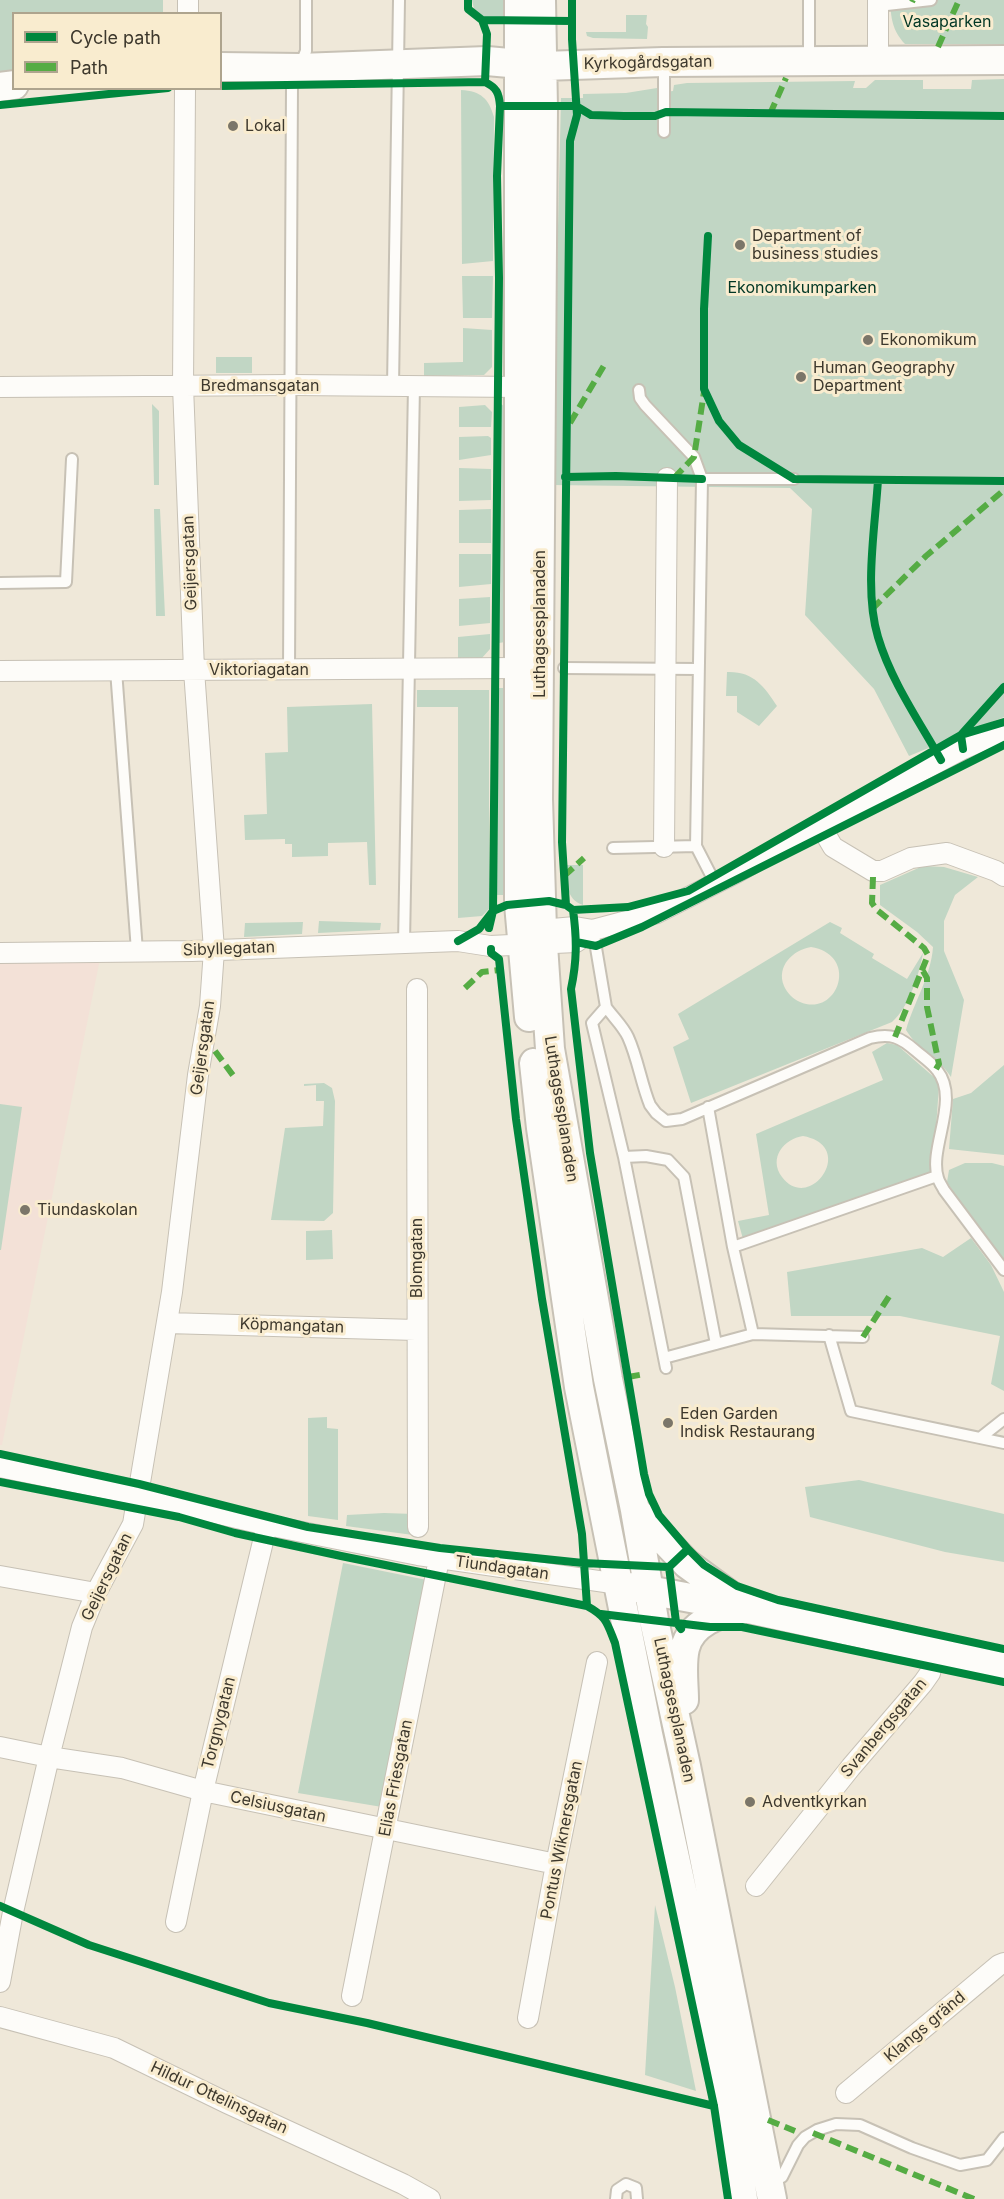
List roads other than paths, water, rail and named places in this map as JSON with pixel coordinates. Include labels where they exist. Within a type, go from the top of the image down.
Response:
[{"type":"main road","name":"Luthagsesplanaden","points":[[519,0],[531,65],[538,799],[532,937],[541,1128],[579,1387],[651,1746],[726,2092],[743,2199]]},
{"type":"main road","name":"Luthagsesplanaden","points":[[541,0],[531,65],[520,387],[519,904],[532,937],[608,1378],[649,1591],[777,2188]]},
{"type":"main road","name":"Kyrkogårdsgatan","points":[[222,67],[300,68],[487,62],[531,65],[1004,60]]},
{"type":"main road","points":[[635,1510],[687,1564],[749,1609]]},
{"type":"main road","name":"Tiundagatan","points":[[619,1584],[749,1609],[1004,1665]]},
{"type":"main road","points":[[686,1766],[685,1645],[701,1625],[710,1618],[730,1611],[749,1609]]},
{"type":"street","points":[[878,3],[878,61]]},
{"type":"street","name":"Geijersgatan","points":[[0,1982],[13,1912],[82,1628],[96,1593],[133,1524],[167,1323],[198,1075],[210,1006],[213,950],[194,670],[183,386],[185,90]]},
{"type":"street","name":"Bredmansgatan","points":[[0,387],[292,385],[520,387]]},
{"type":"street","points":[[664,847],[667,478]]},
{"type":"street","name":"Viktoriagatan","points":[[0,670],[519,668]]},
{"type":"street","name":"Sibyllegatan","points":[[0,953],[213,950],[458,941],[490,934],[576,942],[593,930],[657,913],[969,746],[1004,731]]},
{"type":"street","points":[[820,825],[833,847],[873,870],[882,871],[911,858],[946,853],[1001,870]]},
{"type":"street","name":"Blomgatan","points":[[417,989],[418,1527]]},
{"type":"street","name":"Köpmangatan","points":[[167,1323],[417,1330]]},
{"type":"street","name":"Tiundagatan","points":[[0,1467],[267,1525],[440,1559],[619,1584]]},
{"type":"street","name":"Torgnygatan","points":[[176,1922],[203,1791],[267,1525]]},
{"type":"street","name":"Elias Friesgatan","points":[[352,1996],[440,1559]]},
{"type":"street","points":[[0,1576],[96,1593]]},
{"type":"street","name":"Svanbergsgatan","points":[[756,1886],[851,1767],[923,1683],[930,1673],[936,1649]]},
{"type":"street","name":"Pontus Wiknersgatan","points":[[528,2018],[556,1864],[597,1662]]},
{"type":"street","name":"Celsiusgatan","points":[[0,1747],[122,1768],[203,1791],[556,1864]]},
{"type":"street","name":"Klangs gränd","points":[[846,2092],[1004,1963]]},
{"type":"street","name":"Hildur Ottelinsgatan","points":[[0,2017],[114,2048],[403,2184],[430,2199]]},
{"type":"lane","points":[[289,670],[292,85],[306,51],[306,0]]},
{"type":"lane","points":[[393,386],[399,0]]},
{"type":"lane","points":[[809,0],[809,61]]},
{"type":"lane","points":[[878,3],[931,0]]},
{"type":"lane","points":[[664,62],[664,132]]},
{"type":"lane","points":[[404,943],[414,386]]},
{"type":"lane","points":[[639,390],[640,398],[645,405],[694,457],[702,479],[696,846],[715,883]]},
{"type":"lane","points":[[0,583],[66,582],[72,459]]},
{"type":"lane","points":[[702,479],[794,479]]},
{"type":"lane","points":[[564,668],[698,669]]},
{"type":"lane","points":[[116,670],[137,951]]},
{"type":"lane","points":[[614,848],[696,846]]},
{"type":"lane","points":[[593,930],[606,1007],[629,1039],[650,1105],[666,1121],[682,1119],[870,1038],[884,1035],[895,1037],[908,1044],[938,1070],[946,1088],[936,1166],[937,1176],[944,1190],[1004,1270]]},
{"type":"lane","points":[[606,1007],[592,1023],[624,1157],[665,1363],[716,1344],[753,1334],[863,1337]]},
{"type":"lane","points":[[708,1107],[733,1247],[753,1334]]},
{"type":"lane","points":[[624,1157],[646,1156],[668,1160],[684,1177],[716,1344]]},
{"type":"lane","points":[[733,1247],[937,1176]]},
{"type":"lane","points":[[829,1335],[850,1411],[1004,1443]]},
{"type":"lane","points":[[980,1438],[1004,1419]]},
{"type":"lane","points":[[777,2188],[798,2145],[817,2130],[836,2124],[860,2125],[912,2148],[960,2165],[987,2160],[1004,2138]]},
{"type":"lane","points":[[616,2199],[617,2190],[626,2184],[636,2188],[637,2199]]},
{"type":"place","name":"Lokal","points":[[233,126]]},
{"type":"place","name":"Department of business studies","points":[[740,245]]},
{"type":"place","name":"Ekonomikum","points":[[868,340]]},
{"type":"place","name":"Human Geography Department","points":[[801,377]]},
{"type":"place","name":"Tiundaskolan","points":[[25,1210]]},
{"type":"place","name":"Eden Garden Indisk Restaurang","points":[[668,1423]]},
{"type":"place","name":"Adventkyrkan","points":[[750,1802]]},
{"type":"park label","name":"Vasaparken","points":[[947,22]]},
{"type":"park label","name":"Ekonomikumparken","points":[[802,288]]}]
